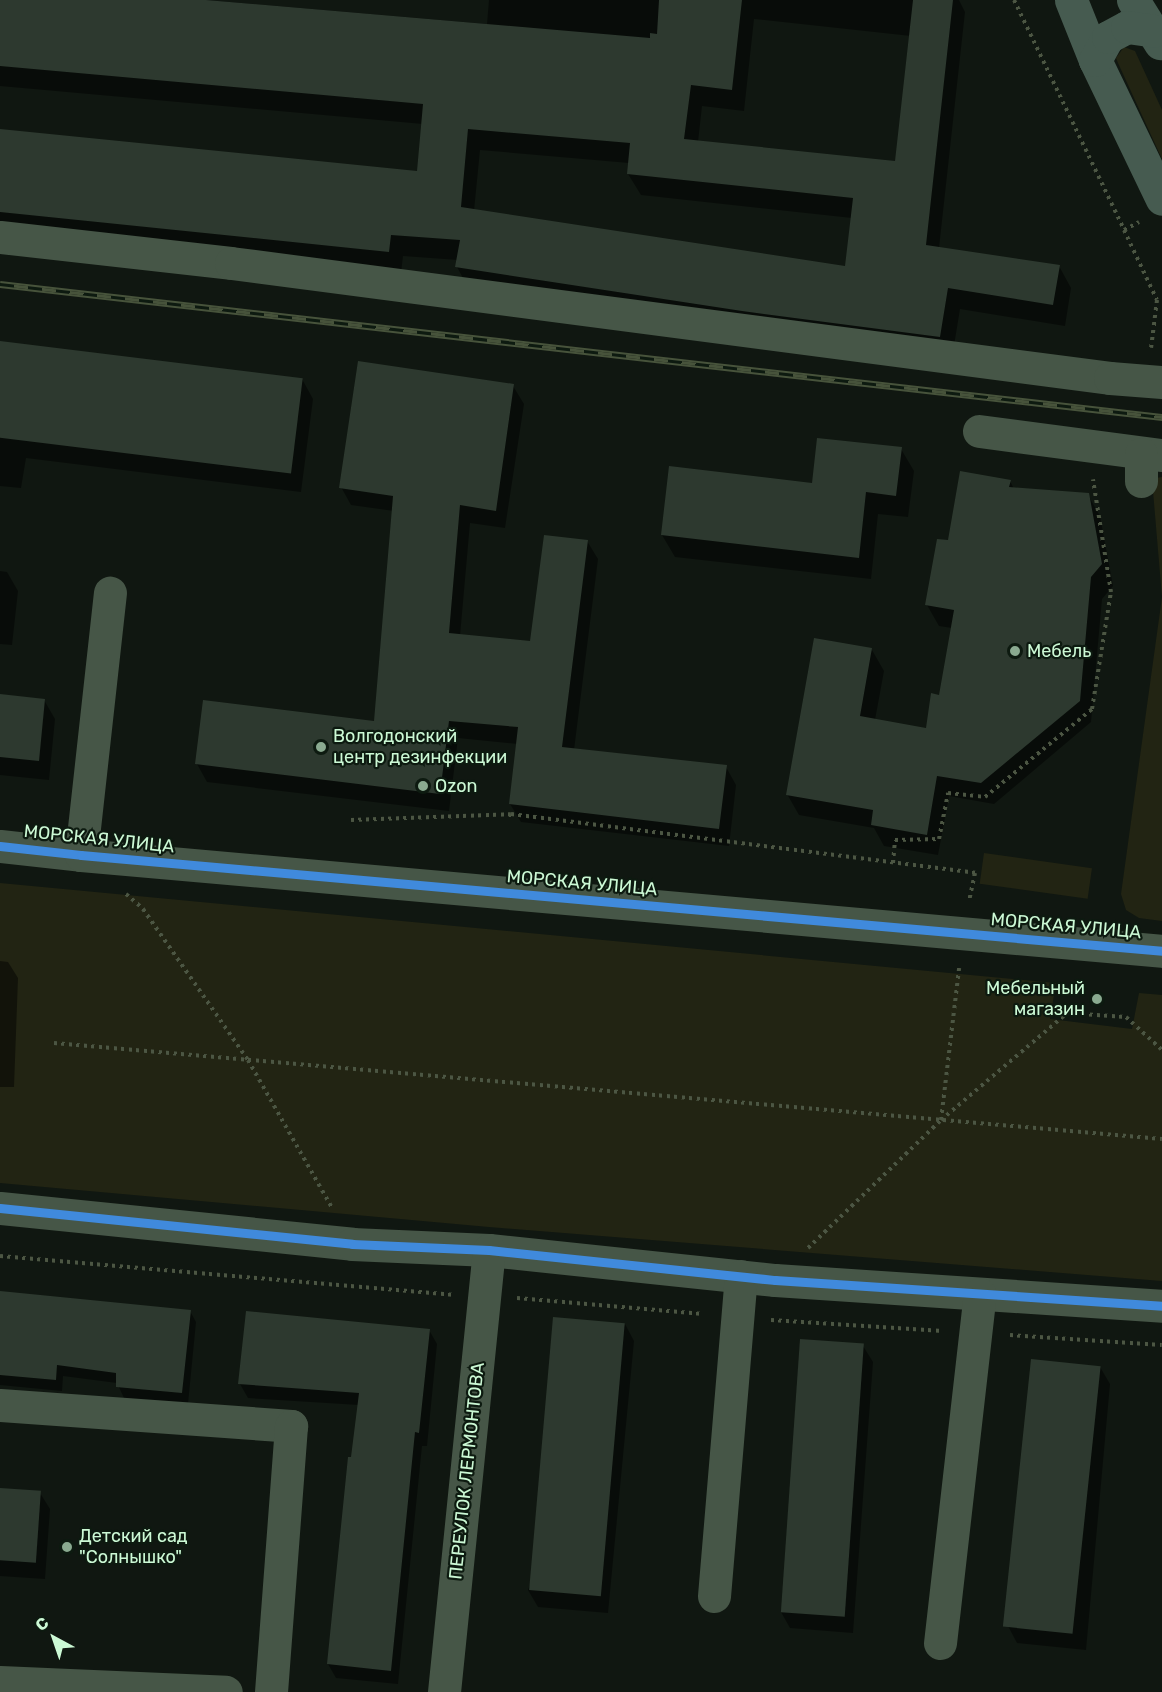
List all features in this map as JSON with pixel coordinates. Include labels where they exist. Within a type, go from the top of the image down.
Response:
[{"type":"main road","points":[[1071,0],[1152,210]]},
{"type":"main road","points":[[1133,0],[1158,39]]},
{"type":"main road","points":[[1095,60],[1108,37],[1127,27],[1158,39]]},
{"type":"street","points":[[0,237],[231,263],[1098,377],[1154,381]]},
{"type":"street","points":[[979,431],[1148,464]]},
{"type":"street","points":[[81,855],[110,593]]},
{"type":"street","name":"МОРСКАЯ УЛИЦА","points":[[0,846],[1162,951]]},
{"type":"street","points":[[0,1208],[352,1244],[489,1250],[775,1280],[1162,1306]]},
{"type":"street","name":"ПЕРЕУЛОК ЛЕРМОНТОВА","points":[[444,1692],[489,1250]]},
{"type":"street","points":[[714,1596],[741,1276]]},
{"type":"street","points":[[940,1643],[980,1294]]},
{"type":"street","points":[[0,1405],[291,1426],[271,1692]]},
{"type":"street","points":[[0,1682],[126,1690],[226,1692]]},
{"type":"path","points":[[1014,0],[1157,300],[1154,381]]},
{"type":"path","points":[[1124,230],[1152,210]]},
{"type":"path","points":[[893,863],[895,840],[939,839],[948,794],[986,797],[1092,709],[1111,592],[1092,475]]},
{"type":"path","points":[[81,855],[143,909],[248,1060],[352,1244]]},
{"type":"path","points":[[1162,1050],[1126,1017],[1067,1013],[941,1120],[775,1280],[770,1320],[1162,1345]]},
{"type":"path","points":[[54,1043],[1162,1139]]},
{"type":"path","points":[[0,1256],[484,1298],[533,1298],[737,1317]]},
{"type":"green space","points":[[1124,47],[1135,51],[1162,110],[1162,159],[1116,58]]},
{"type":"green space","points":[[1162,477],[1162,597],[1153,491],[1156,478]]},
{"type":"green space","points":[[1162,597],[1162,921],[1139,918],[1126,910],[1121,894]]},
{"type":"green space","points":[[984,853],[1092,868],[1088,899],[980,884]]},
{"type":"green space","points":[[0,883],[1056,983],[1050,1019],[1132,1029],[1139,993],[1162,995],[1162,1281],[489,1227],[0,1183]]},
{"type":"building","points":[[0,0],[206,0],[650,38],[650,33],[657,34],[659,0],[742,0],[732,90],[691,85],[684,139],[895,161],[913,0],[953,0],[926,245],[1060,265],[1053,305],[948,288],[940,337],[742,311],[455,267],[460,240],[391,235],[389,252],[0,212],[0,129],[417,171],[423,104],[0,66]],"holes":[[[468,129],[630,143],[627,174],[853,198],[845,266],[461,207]]]},
{"type":"building","points":[[0,341],[303,378],[291,473],[0,438]]},
{"type":"building","points":[[358,361],[514,384],[496,511],[460,505],[449,633],[530,641],[544,535],[588,540],[562,747],[727,765],[719,829],[509,804],[518,727],[449,721],[440,794],[195,764],[203,700],[374,721],[393,496],[339,488]]},
{"type":"building","points":[[817,438],[902,447],[896,496],[866,492],[859,558],[661,535],[669,466],[812,483]]},
{"type":"building","name":"Мебель","points":[[960,471],[1011,480],[1009,487],[1089,493],[1102,564],[1091,577],[1080,701],[981,783],[937,776],[927,835],[871,825],[873,810],[786,795],[814,638],[872,648],[860,716],[926,728],[931,693],[939,695],[954,610],[925,605],[937,539],[948,540]]},
{"type":"building","points":[[0,694],[45,699],[39,761],[0,757]]},
{"type":"building","points":[[0,1291],[191,1310],[182,1393],[116,1387],[116,1373],[57,1365],[56,1380],[0,1375]]},
{"type":"building","points":[[246,1311],[430,1329],[419,1433],[415,1432],[391,1671],[327,1664],[348,1457],[351,1457],[359,1393],[238,1384]]},
{"type":"building","points":[[553,1317],[625,1323],[601,1596],[529,1590]]},
{"type":"building","points":[[800,1339],[864,1343],[845,1617],[781,1612]]},
{"type":"building","points":[[1031,1359],[1101,1366],[1072,1634],[1003,1627]]},
{"type":"building","points":[[0,1488],[41,1491],[36,1563],[0,1560]]},
{"type":"railway","points":[[0,284],[1162,417]]},
{"type":"cycle path","points":[[0,846],[1162,951]]},
{"type":"cycle path","points":[[0,1208],[352,1244],[489,1250],[775,1280],[1162,1306]]},
{"type":"place","name":"Мебель","points":[[1015,651]]},
{"type":"place","name":"Волгодонский центр дезинфекции","points":[[321,747]]},
{"type":"place","name":"Ozon","points":[[423,786]]},
{"type":"place","name":"Мебельный магазин","points":[[1097,999]]},
{"type":"place","name":"Детский сад \"Солнышко\"","points":[[67,1547]]}]
